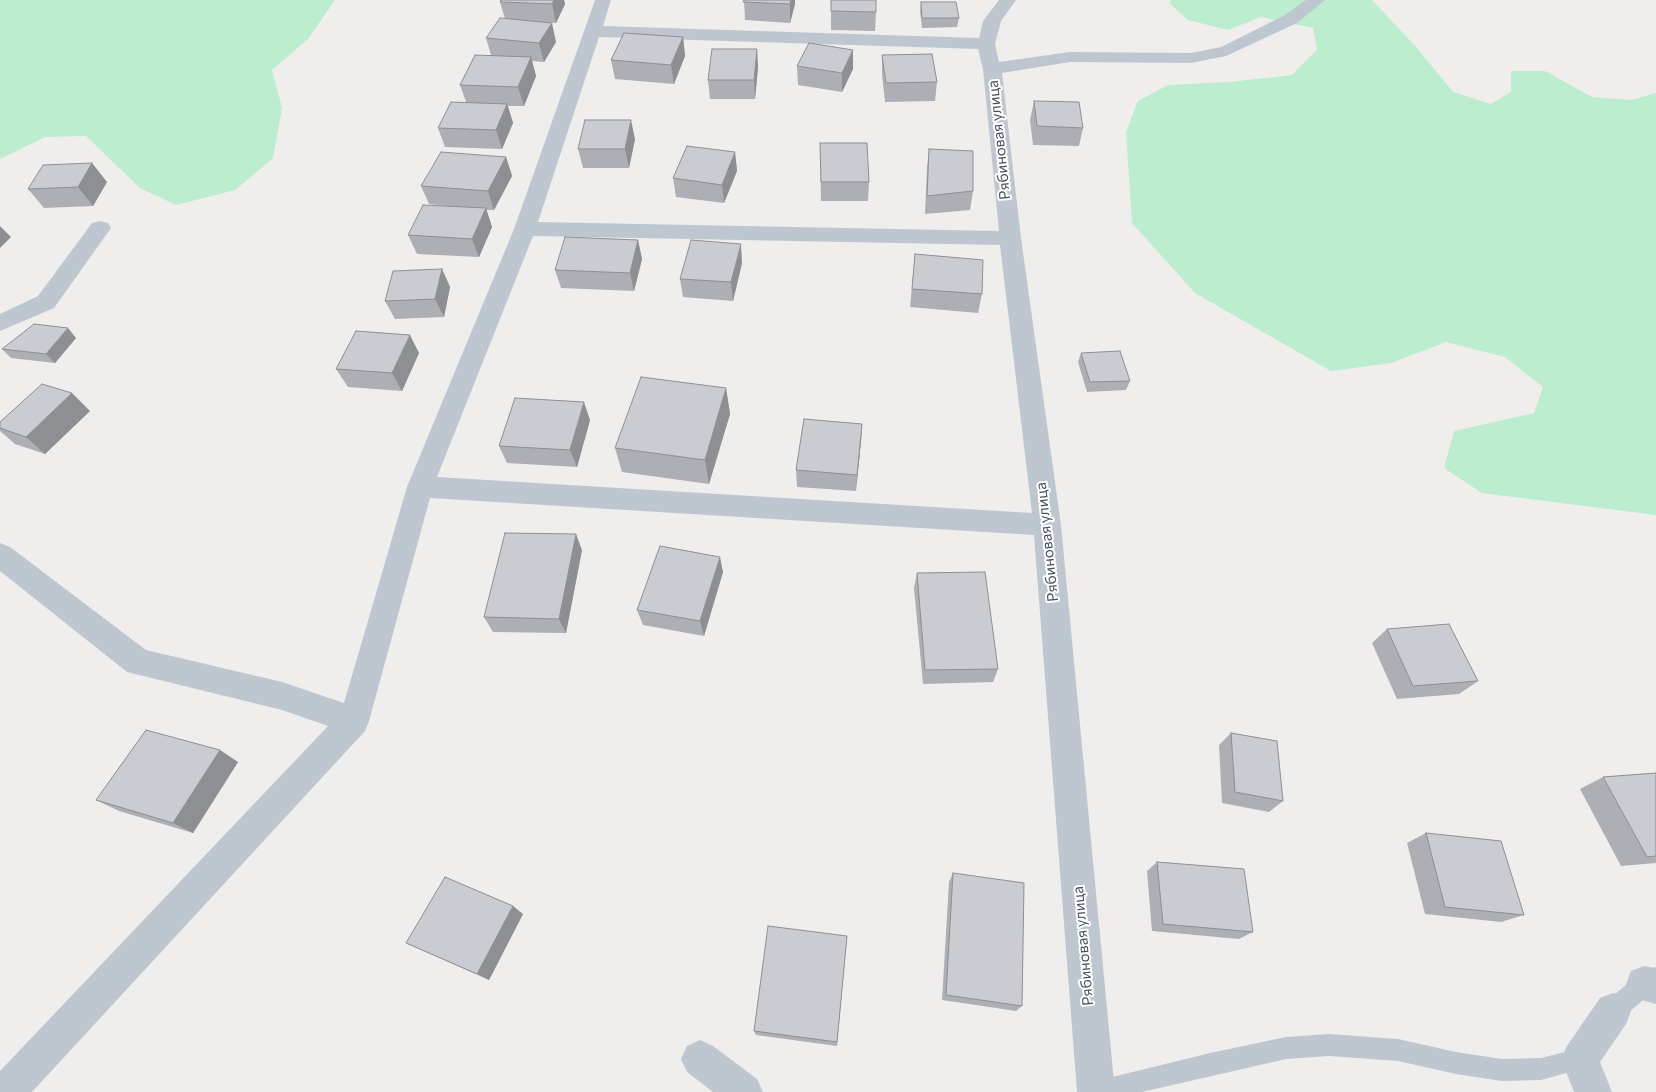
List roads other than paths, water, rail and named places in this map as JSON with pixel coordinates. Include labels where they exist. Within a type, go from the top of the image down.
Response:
[{"type":"street","points":[[6,1092],[354,721],[420,487],[525,229],[603,0]]},
{"type":"street","name":"Рябиновая улица","points":[[1008,0],[992,21],[989,56],[1047,526],[1096,1092]]},
{"type":"street","points":[[592,31],[989,56],[1191,58],[1226,51],[1291,19],[1317,0]]},
{"type":"street","points":[[0,323],[46,302],[100,228]]},
{"type":"street","points":[[525,229],[1010,238]]},
{"type":"street","points":[[420,487],[1047,526]]},
{"type":"street","points":[[0,555],[138,662],[282,696],[354,721]]},
{"type":"street","points":[[1587,1076],[1613,1011]]},
{"type":"street","points":[[700,1059],[744,1092]]},
{"type":"lane","points":[[1613,1011],[1652,983]]},
{"type":"lane","points":[[1096,1092],[1210,1064],[1286,1048],[1329,1045],[1398,1050],[1502,1070],[1541,1069],[1587,1076]]}]
